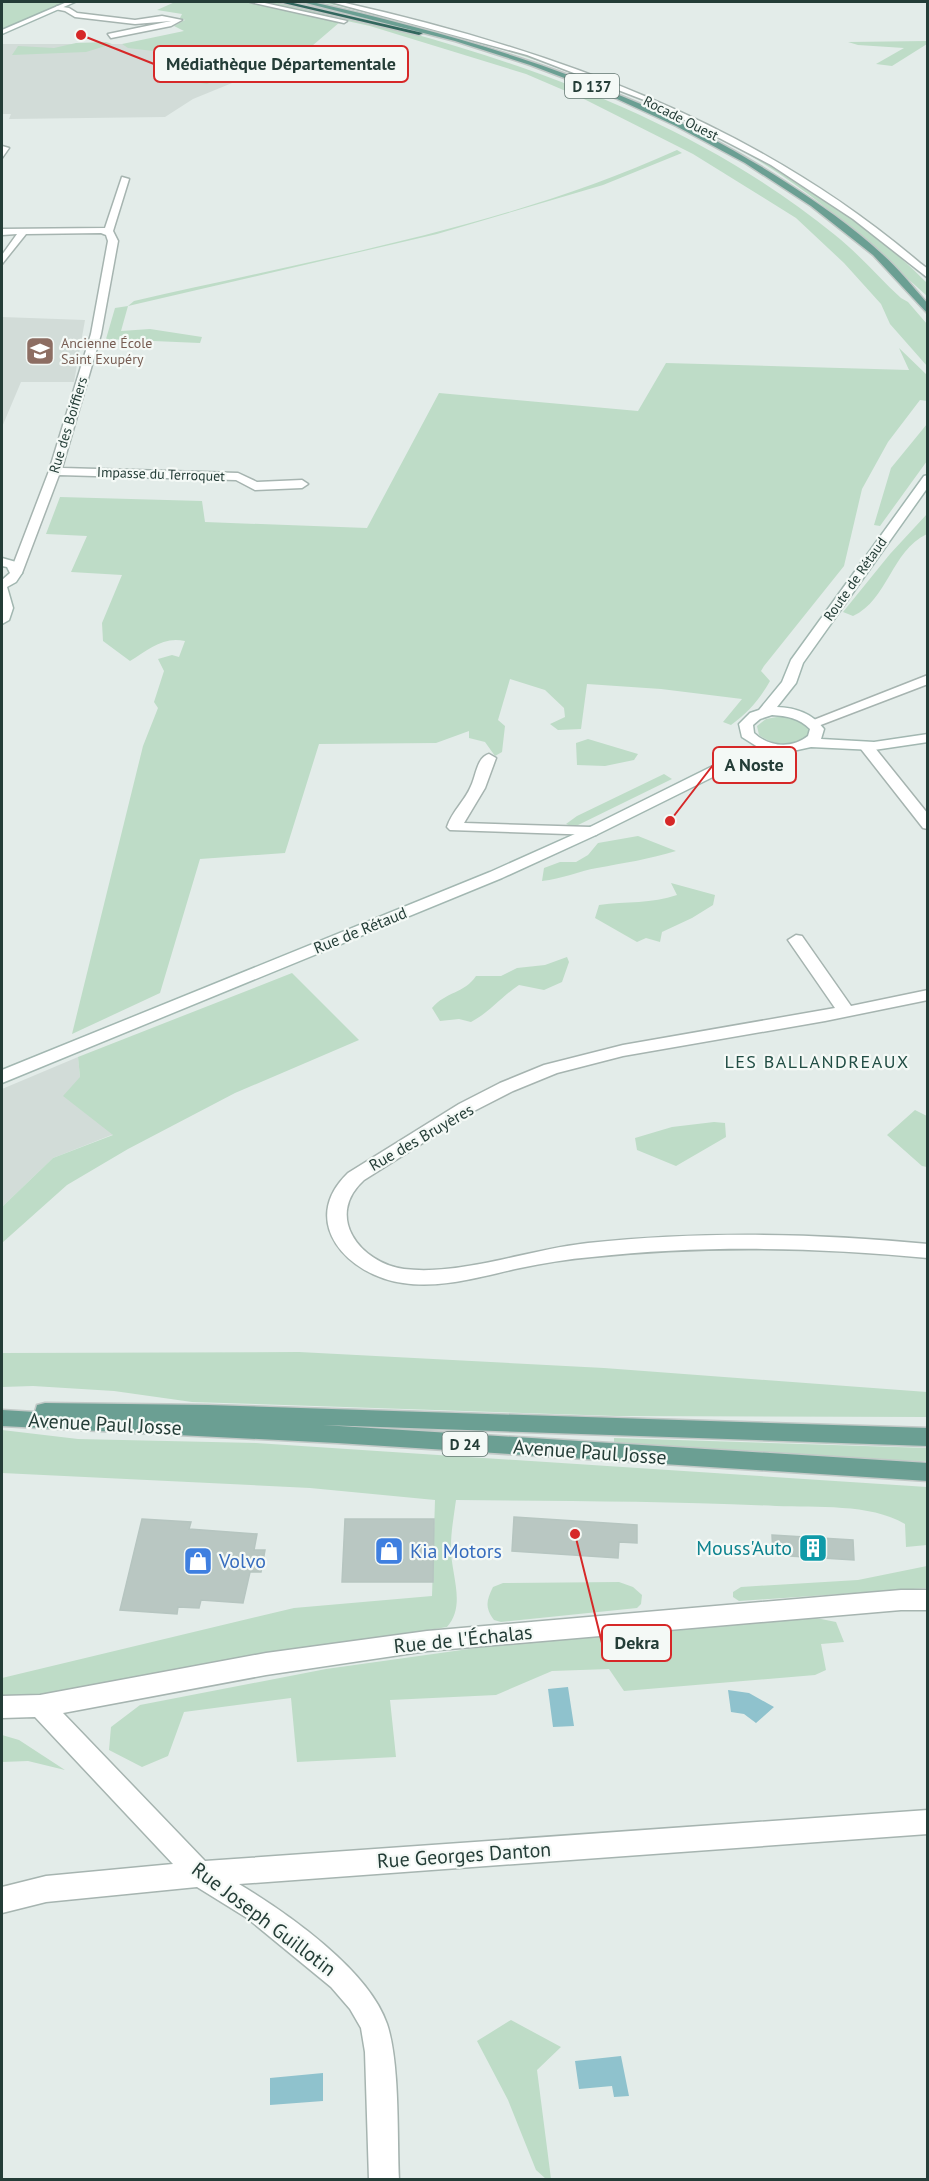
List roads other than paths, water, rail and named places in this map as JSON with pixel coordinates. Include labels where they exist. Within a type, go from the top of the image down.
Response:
[{"type":"highway","points":[[282,2],[419,33]]},
{"type":"highway","points":[[313,2],[334,5]]},
{"type":"main road","name":"Rocade Ouest","points":[[292,2],[493,54],[579,85],[689,136],[806,208],[918,300]]},
{"type":"main road","name":"Rocade Ouest","points":[[305,2],[334,5],[517,58],[615,95],[675,123],[744,160],[818,207],[877,254],[907,284],[927,310]]},
{"type":"main road","name":"Avenue Paul Josse","points":[[2,1410],[208,1413],[927,1437]]},
{"type":"main road","name":"Avenue Paul Josse","points":[[2,1418],[89,1425],[251,1430],[780,1465],[927,1472]]},
{"type":"street","points":[[2,32],[72,2]]},
{"type":"street","points":[[254,2],[344,21]]},
{"type":"street","points":[[334,5],[422,21],[524,51],[598,77],[682,112],[748,146],[795,174],[892,244],[927,275]]},
{"type":"street","points":[[57,8],[79,15],[135,22],[162,18],[179,20],[169,25],[111,36]]},
{"type":"street","points":[[131,32],[135,22]]},
{"type":"street","points":[[2,232],[107,232],[111,227],[125,179]]},
{"type":"street","points":[[2,261],[24,231]]},
{"type":"street","name":"Rue des Boiffiers","points":[[16,573],[55,471],[96,334],[113,241],[107,232]]},
{"type":"street","name":"Impasse du Terroquet","points":[[55,471],[238,477],[255,486],[302,484]]},
{"type":"street","name":"Route de Rétaud","points":[[750,737],[746,724],[755,716],[765,712],[789,683],[796,663],[927,478]]},
{"type":"street","points":[[2,561],[19,553],[28,545]]},
{"type":"street","points":[[2,561],[12,565],[16,573],[2,587],[6,608],[2,620]]},
{"type":"street","points":[[810,722],[927,679]]},
{"type":"street","points":[[789,683],[810,722],[815,738],[809,743]]},
{"type":"street","points":[[765,712],[783,711],[860,745],[927,825]]},
{"type":"street","points":[[713,771],[741,748],[750,737],[760,744],[780,749]]},
{"type":"street","points":[[713,771],[751,754],[809,743],[860,745],[927,738]]},
{"type":"street","points":[[489,758],[478,788],[458,816],[454,827],[591,832]]},
{"type":"street","name":"Rue de Rétaud","points":[[2,1077],[496,875],[591,832],[713,771]]},
{"type":"street","points":[[796,940],[846,1011]]},
{"type":"street","name":"Rue des Bruyères","points":[[927,995],[627,1048],[526,1078],[497,1092],[368,1167],[351,1180],[342,1193],[338,1205],[339,1230],[357,1258],[378,1270],[424,1278],[446,1276],[539,1257],[736,1239],[799,1241],[927,1251]]},
{"type":"street","name":"Rue de l'Échalas","points":[[2,1707],[40,1706],[266,1664],[427,1641],[901,1600],[927,1600]]},
{"type":"street","name":"Rue Joseph Guillotin","points":[[40,1706],[200,1874],[255,1909],[340,1977],[360,1999],[374,2025],[379,2052],[384,2180]]},
{"type":"street","name":"Rue Georges Danton","points":[[2,1900],[46,1889],[200,1874],[927,1822]]},
{"type":"water","points":[[568,1687],[574,1726],[553,1727],[548,1689]]},
{"type":"water","points":[[728,1690],[749,1693],[774,1707],[756,1723],[744,1714],[731,1712]]},
{"type":"water","points":[[621,2056],[629,2096],[614,2097],[612,2086],[579,2089],[575,2061]]},
{"type":"water","points":[[323,2073],[323,2101],[270,2105],[270,2078]]},
{"type":"place","name":"Médiathèque Départementale","points":[[81,35]]},
{"type":"place","name":"Ancienne École Saint Exupéry","points":[[40,351]]},
{"type":"place","name":"A Noste","points":[[670,821]]},
{"type":"place","name":"Dekra","points":[[575,1534]]},
{"type":"place","name":"Mouss'Auto","points":[[813,1548]]},
{"type":"place","name":"Kia Motors","points":[[389,1551]]},
{"type":"place","name":"Volvo","points":[[198,1561]]},
{"type":"district","name":"LES BALLANDREAUX","points":[[817,1061]]}]
